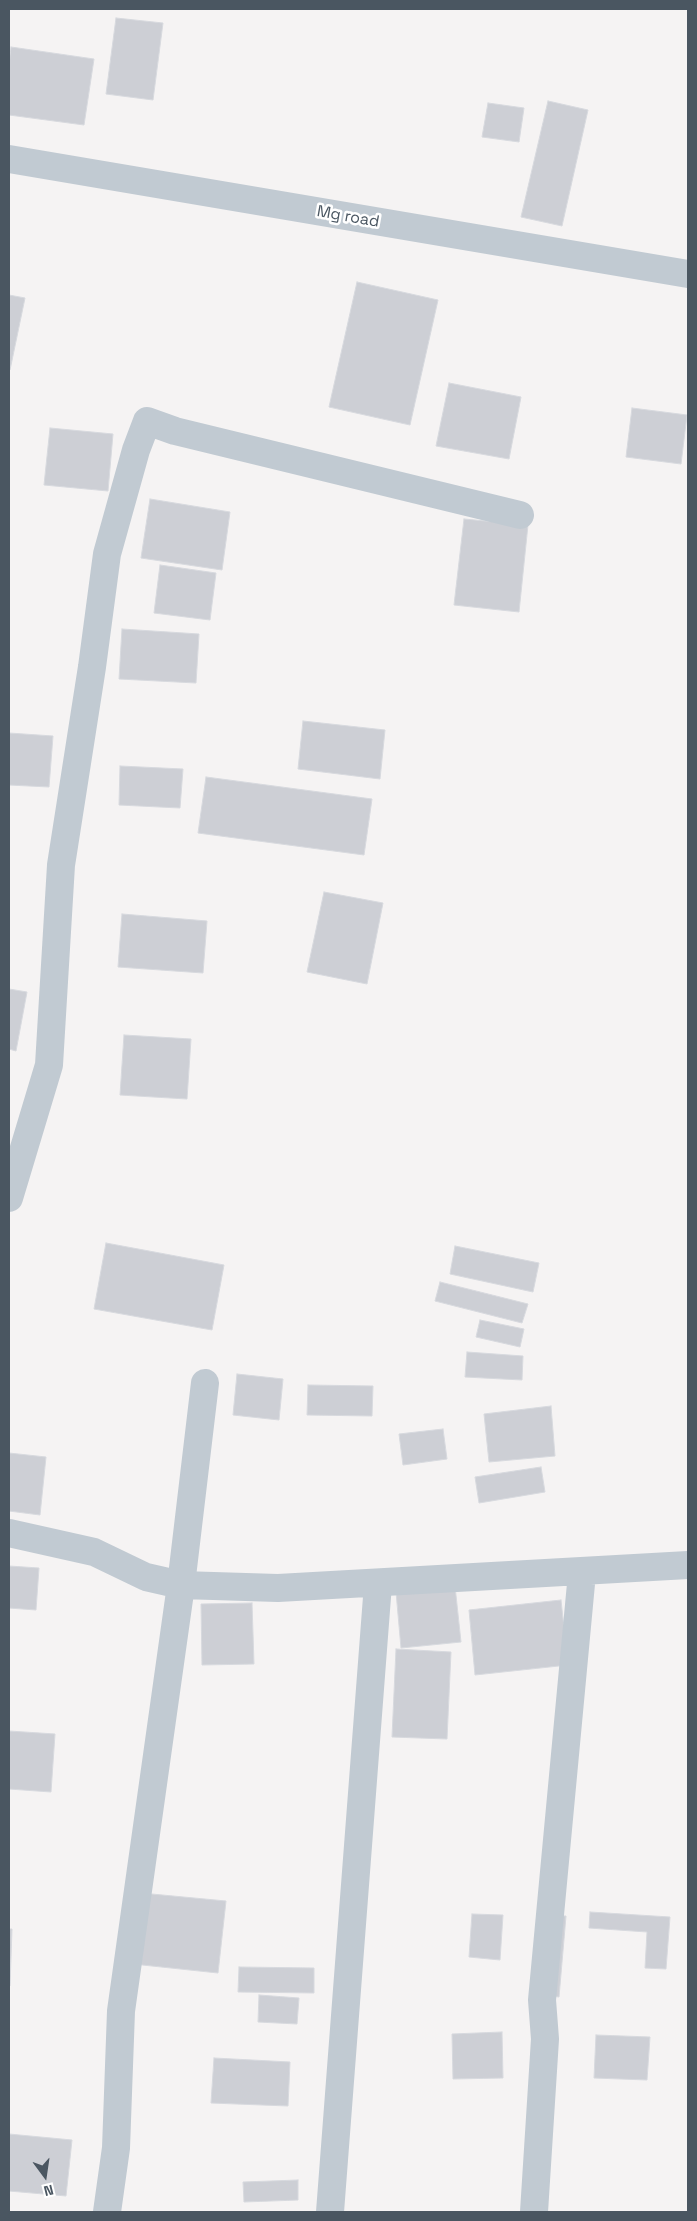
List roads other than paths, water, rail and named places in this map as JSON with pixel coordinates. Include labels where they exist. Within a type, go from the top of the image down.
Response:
[{"type":"street","name":"Mg road","points":[[9,159],[688,274]]},
{"type":"street","points":[[9,1198],[49,1065],[61,864],[92,668],[107,554],[136,450],[147,421],[175,431],[520,516]]},
{"type":"street","points":[[107,2212],[116,2148],[121,2011],[181,1586],[205,1383]]},
{"type":"street","points":[[9,1533],[94,1552],[146,1577],[181,1586],[278,1588],[378,1584],[688,1565]]},
{"type":"street","points":[[534,2212],[545,2039],[542,2000],[582,1572]]},
{"type":"street","points":[[330,2212],[378,1584]]}]
